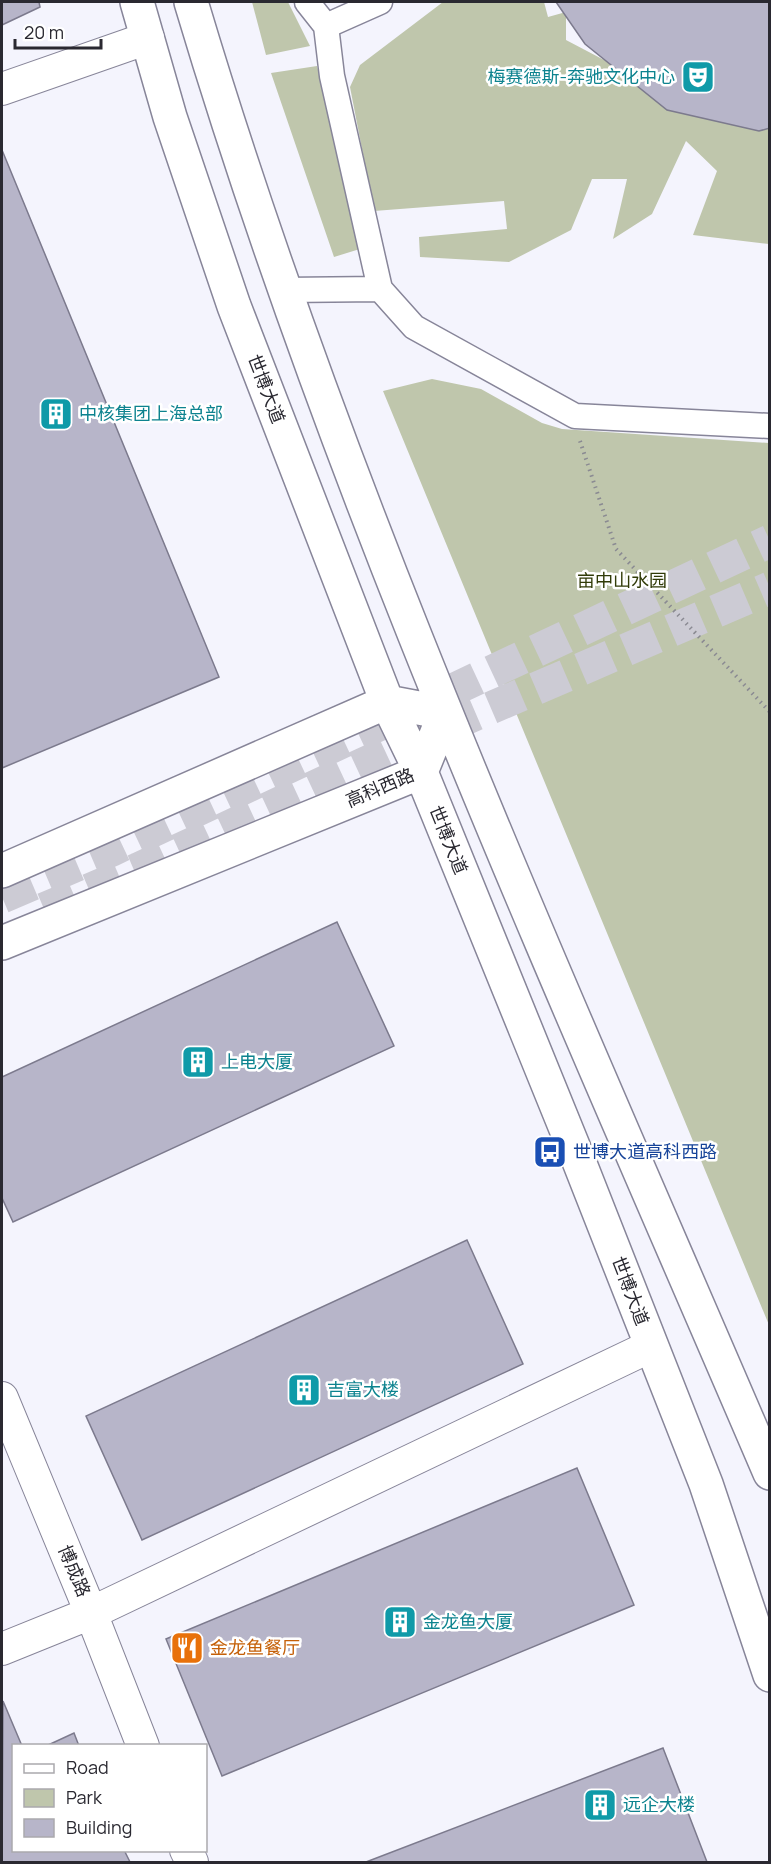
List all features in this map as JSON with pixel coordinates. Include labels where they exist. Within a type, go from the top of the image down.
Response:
[{"type":"main road","name":"世博大道","points":[[137,2],[170,117],[234,306],[387,702],[421,772],[573,1146],[706,1484],[770,1675]]},
{"type":"main road","points":[[191,2],[220,100],[284,290],[445,713],[770,1473]]},
{"type":"main road","points":[[2,871],[387,702],[445,713]]},
{"type":"main road","name":"高科西路","points":[[2,943],[421,772],[445,713]]},
{"type":"street","points":[[307,2],[326,26],[332,76],[380,289],[414,327],[575,416],[770,426]]},
{"type":"street","points":[[326,26],[380,2]]},
{"type":"street","points":[[2,89],[148,38]]},
{"type":"street","points":[[284,290],[380,289]]},
{"type":"street","points":[[2,1649],[92,1612],[651,1346]]},
{"type":"street","name":"博成路","points":[[2,1398],[92,1612],[142,1744]]},
{"type":"path","points":[[575,416],[582,453],[616,549],[770,712]]},
{"type":"green space","points":[[252,2],[288,2],[310,46],[266,55]]},
{"type":"green space","points":[[443,2],[544,2],[548,17],[566,12],[566,40],[665,92],[769,111],[769,244],[693,235],[717,171],[686,141],[652,214],[613,239],[627,179],[592,179],[571,230],[509,262],[420,257],[419,237],[507,229],[504,201],[374,211],[350,87],[360,65]]},
{"type":"green space","points":[[317,66],[363,248],[334,257],[271,73]]},
{"type":"green space","name":"亩中山水园","points":[[432,379],[481,389],[542,423],[562,429],[769,443],[769,1325],[383,391]]},
{"type":"building","points":[[2,2],[39,2],[40,7],[2,25]]},
{"type":"building","name":"梅赛德斯-奔驰文化中心","points":[[556,2],[770,2],[770,128],[759,131],[667,110],[585,44]]},
{"type":"building","name":"中核集团上海总部","points":[[2,150],[219,677],[2,768]]},
{"type":"building","name":"上电大厦","points":[[337,922],[394,1046],[13,1222],[2,1198],[2,1077]]},
{"type":"building","name":"吉富大楼","points":[[467,1240],[523,1364],[142,1540],[86,1416]]},
{"type":"building","name":"金龙鱼大厦","points":[[577,1468],[634,1605],[222,1776],[166,1639]]},
{"type":"building","points":[[3,1701],[21,1744],[12,1744],[12,1852],[125,1852],[130,1862],[2,1862]]},
{"type":"building","points":[[74,1733],[78,1744],[50,1744]]},
{"type":"building","name":"远企大楼","points":[[663,1748],[707,1862],[366,1862]]},
{"type":"tunnel","points":[[2,897],[112,850],[770,541]]},
{"type":"tunnel","points":[[44,909],[138,869],[402,746],[770,588]]},
{"type":"place","name":"梅赛德斯-奔驰文化中心","points":[[698,77]]},
{"type":"place","name":"中核集团上海总部","points":[[56,414]]},
{"type":"place","name":"上电大厦","points":[[198,1062]]},
{"type":"place","name":"世博大道高科西路","points":[[550,1152]]},
{"type":"place","name":"吉富大楼","points":[[304,1390]]},
{"type":"place","name":"金龙鱼大厦","points":[[400,1622]]},
{"type":"place","name":"金龙鱼餐厅","points":[[187,1648]]},
{"type":"place","name":"远企大楼","points":[[600,1805]]}]
